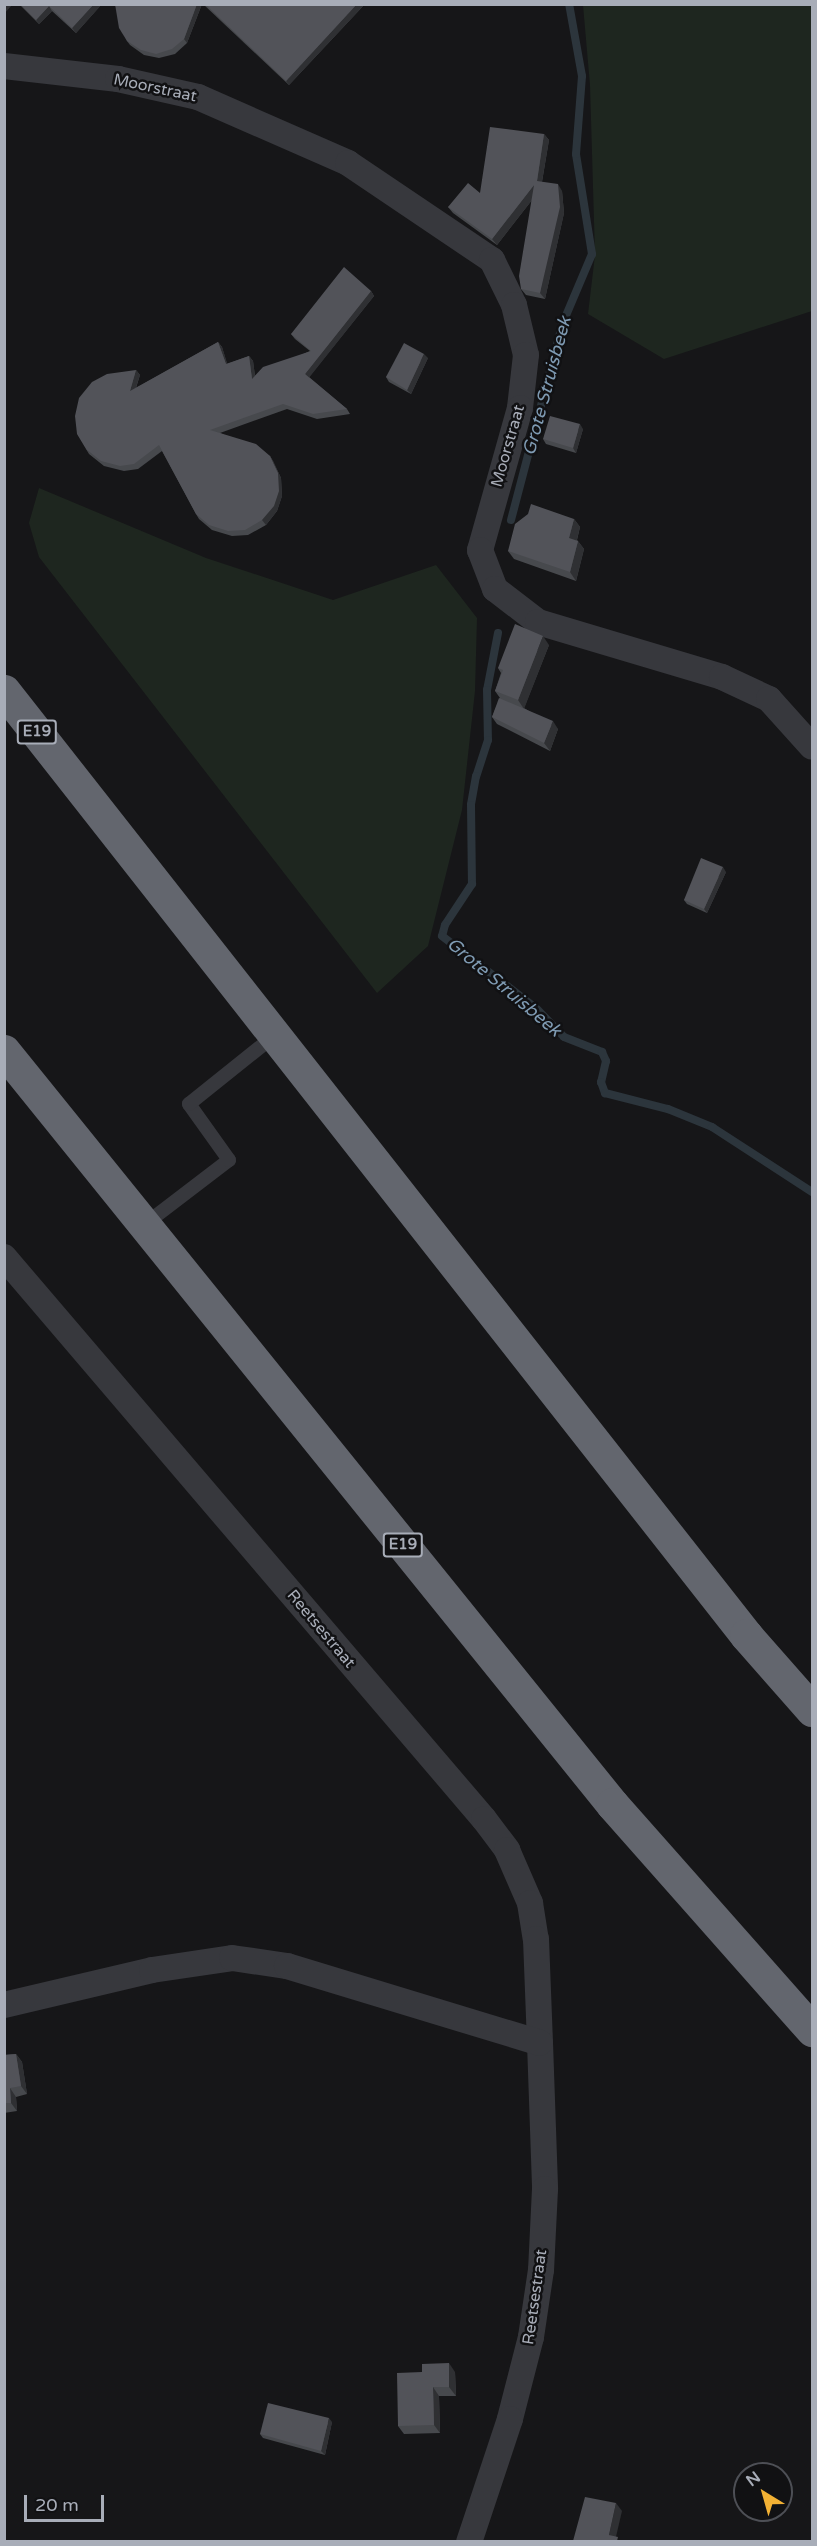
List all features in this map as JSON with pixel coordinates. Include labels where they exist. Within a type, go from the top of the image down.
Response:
[{"type":"highway","name":"E19","points":[[4,691],[276,1034],[746,1635],[813,1710]]},
{"type":"highway","name":"E19","points":[[4,1051],[612,1804],[813,2030]]},
{"type":"street","name":"Moorstraat","points":[[4,66],[118,79],[198,97],[348,163],[492,260],[514,305],[526,356],[520,408],[480,550],[495,589],[537,622],[722,677],[769,699],[813,747]]},
{"type":"street","name":"Reetsestraat","points":[[4,1257],[507,1850],[530,1902],[536,1939],[540,2043],[544,2189],[541,2270],[531,2337],[510,2419],[469,2541]]},
{"type":"street","points":[[4,2005],[152,1970],[232,1958],[287,1966],[540,2043]]},
{"type":"lane","points":[[144,1225],[230,1160],[189,1104],[276,1034]]},
{"type":"shaded area","points":[[583,5],[812,5],[812,311],[664,359],[588,314],[595,255],[590,85]]},
{"type":"shaded area","points":[[39,488],[206,558],[333,600],[436,565],[477,618],[475,691],[462,810],[428,946],[377,993],[39,557],[29,523]]},
{"type":"building","points":[[20,4],[94,4],[72,28],[49,6],[36,20]]},
{"type":"building","points":[[115,4],[197,4],[184,39],[172,49],[156,54],[141,50],[127,41],[119,28]]},
{"type":"building","points":[[205,4],[357,4],[286,81]]},
{"type":"building","points":[[490,127],[544,134],[537,181],[558,184],[560,207],[540,293],[521,289],[519,276],[534,185],[492,239],[448,207],[468,183],[480,193]]},
{"type":"building","points":[[344,267],[371,291],[305,374],[347,409],[313,414],[283,404],[210,430],[256,444],[270,456],[278,473],[279,491],[274,506],[262,520],[245,530],[228,531],[209,525],[196,514],[159,445],[134,464],[120,466],[101,461],[86,449],[77,434],[75,416],[79,398],[92,382],[107,374],[136,370],[130,391],[218,342],[226,364],[249,356],[252,379],[263,367],[311,351],[291,334]]},
{"type":"building","points":[[404,343],[424,354],[407,390],[386,377]]},
{"type":"building","points":[[550,416],[580,424],[573,448],[543,439]]},
{"type":"building","points":[[531,504],[574,519],[569,538],[578,541],[570,572],[508,551],[515,524],[528,514]]},
{"type":"building","points":[[515,624],[543,636],[518,700],[495,691],[503,670],[498,668]]},
{"type":"building","points":[[499,698],[553,721],[544,743],[492,717]]},
{"type":"building","points":[[701,858],[723,867],[704,909],[684,900]]},
{"type":"building","points":[[16,2054],[21,2086],[10,2088],[11,2103],[4,2103],[4,2055]]},
{"type":"building","points":[[449,2363],[449,2387],[433,2387],[434,2425],[398,2426],[397,2373],[422,2372],[422,2364]]},
{"type":"building","points":[[268,2403],[329,2418],[321,2451],[260,2434]]},
{"type":"building","points":[[585,2497],[616,2503],[609,2535],[618,2537],[617,2541],[573,2541]]},
{"type":"waterway","name":"Grote Struisbeek","points":[[511,520],[562,325],[592,254],[576,154],[582,76],[569,4]]},
{"type":"waterway","name":"Grote Struisbeek","points":[[498,633],[487,690],[488,740],[476,776],[471,805],[472,884],[445,925],[442,936],[536,1008],[564,1037],[602,1052],[606,1061],[601,1082],[605,1093],[668,1109],[712,1127],[812,1192]]}]
